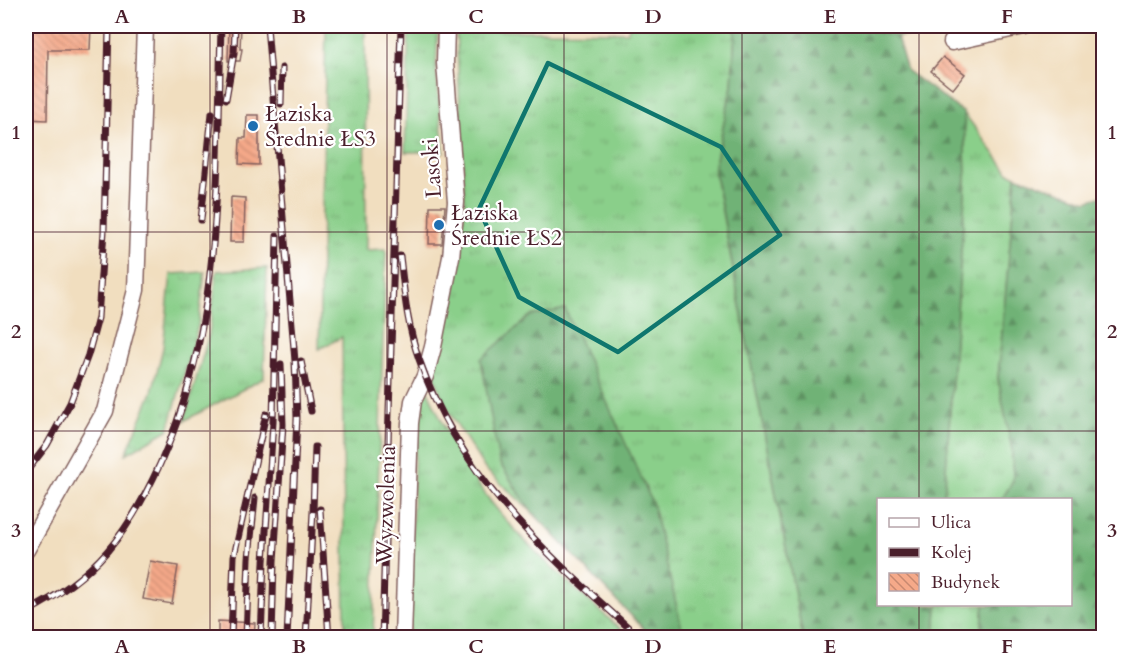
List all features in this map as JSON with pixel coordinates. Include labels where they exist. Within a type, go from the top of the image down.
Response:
[{"type":"street","points":[[26,550],[105,411],[136,290],[144,26]]},
{"type":"street","name":"Lasoki","points":[[425,376],[451,257],[456,202],[445,63],[446,26]]},
{"type":"street","points":[[952,42],[1024,26]]},
{"type":"street","name":"Wyzwolenia","points":[[403,638],[410,423],[413,401],[425,376]]},
{"type":"highlighted area","points":[[548,63],[721,147],[780,235],[618,352],[519,297],[479,209]]},
{"type":"green space","points":[[326,26],[365,26],[366,250],[386,249],[373,637],[345,637],[342,337],[319,349]]},
{"type":"green space","points":[[409,26],[438,26],[436,69],[444,152],[405,152]]},
{"type":"green space","points":[[629,26],[732,26],[735,31],[732,86],[714,169],[803,637],[677,637],[683,633],[499,462],[531,511],[485,469],[444,404],[434,374],[465,209],[456,30],[628,32]]},
{"type":"green space","points":[[732,26],[850,26],[897,37],[907,71],[964,113],[966,180],[944,498],[877,498],[877,606],[937,606],[935,637],[803,637],[714,168],[732,86],[735,31]]},
{"type":"green space","points":[[850,26],[963,26],[964,30],[897,37]]},
{"type":"green space","points":[[964,113],[1008,172],[1016,176],[998,378],[1012,450],[1013,481],[1003,498],[944,498],[966,180]]},
{"type":"green space","points":[[1016,176],[1087,201],[1103,196],[1103,637],[981,637],[984,606],[1072,606],[1072,498],[1003,498],[1013,481],[1012,450],[998,378]]},
{"type":"green space","points":[[267,268],[264,378],[184,421],[209,334],[217,271]]},
{"type":"green space","points":[[205,272],[198,326],[168,430],[126,454],[152,392],[163,348],[171,274]]},
{"type":"green space","points":[[565,309],[652,502],[683,633],[678,636],[664,636],[645,630],[531,511],[499,462],[481,359],[530,316]]},
{"type":"green space","points":[[427,389],[461,457],[507,522],[546,562],[630,637],[409,638],[414,465],[420,403]]},
{"type":"green space","points":[[937,606],[984,606],[981,637],[935,638]]},
{"type":"building","points":[[26,26],[91,26],[90,50],[48,50],[47,120],[26,119]]},
{"type":"building","points":[[229,26],[241,26],[240,61],[228,61]]},
{"type":"building","points":[[943,57],[965,74],[953,89],[931,71]]},
{"type":"building","points":[[247,115],[259,115],[259,165],[239,164],[240,138],[246,138]]},
{"type":"building","points":[[231,197],[245,198],[244,242],[230,242]]},
{"type":"building","name":"Łaziska Średnie ŁS2","points":[[430,206],[445,206],[442,244],[429,244]]},
{"type":"building","points":[[150,561],[178,566],[172,604],[143,599]]},
{"type":"building","points":[[218,621],[255,623],[254,638],[218,638]]},
{"type":"railway","points":[[26,472],[47,445],[70,403],[88,355],[98,318],[104,231],[109,26]]},
{"type":"railway","points":[[26,612],[72,584],[91,568],[122,532],[148,489],[181,412],[196,358],[213,249],[217,193],[221,26]]},
{"type":"railway","points":[[226,99],[234,53],[235,26]]},
{"type":"railway","points":[[267,26],[295,361],[297,418],[287,638]]},
{"type":"railway","points":[[382,638],[401,26]]},
{"type":"railway","points":[[281,104],[282,68]]},
{"type":"railway","points":[[201,220],[212,113]]},
{"type":"railway","points":[[261,638],[273,422],[277,236]]},
{"type":"railway","points":[[400,256],[406,308],[419,359],[437,403],[458,442],[510,513],[572,576],[640,638]]},
{"type":"railway","points":[[301,361],[311,411]]},
{"type":"railway","points":[[272,638],[274,561],[283,425],[281,364]]},
{"type":"railway","points":[[231,638],[234,556],[266,414]]},
{"type":"railway","points":[[306,638],[315,447]]},
{"type":"railway","points":[[246,638],[249,558],[255,498]]},
{"type":"railway","points":[[320,509],[329,638]]},
{"type":"place","name":"Łaziska Średnie ŁS3","points":[[253,126]]},
{"type":"place","name":"Łaziska Średnie ŁS2","points":[[439,225]]}]
